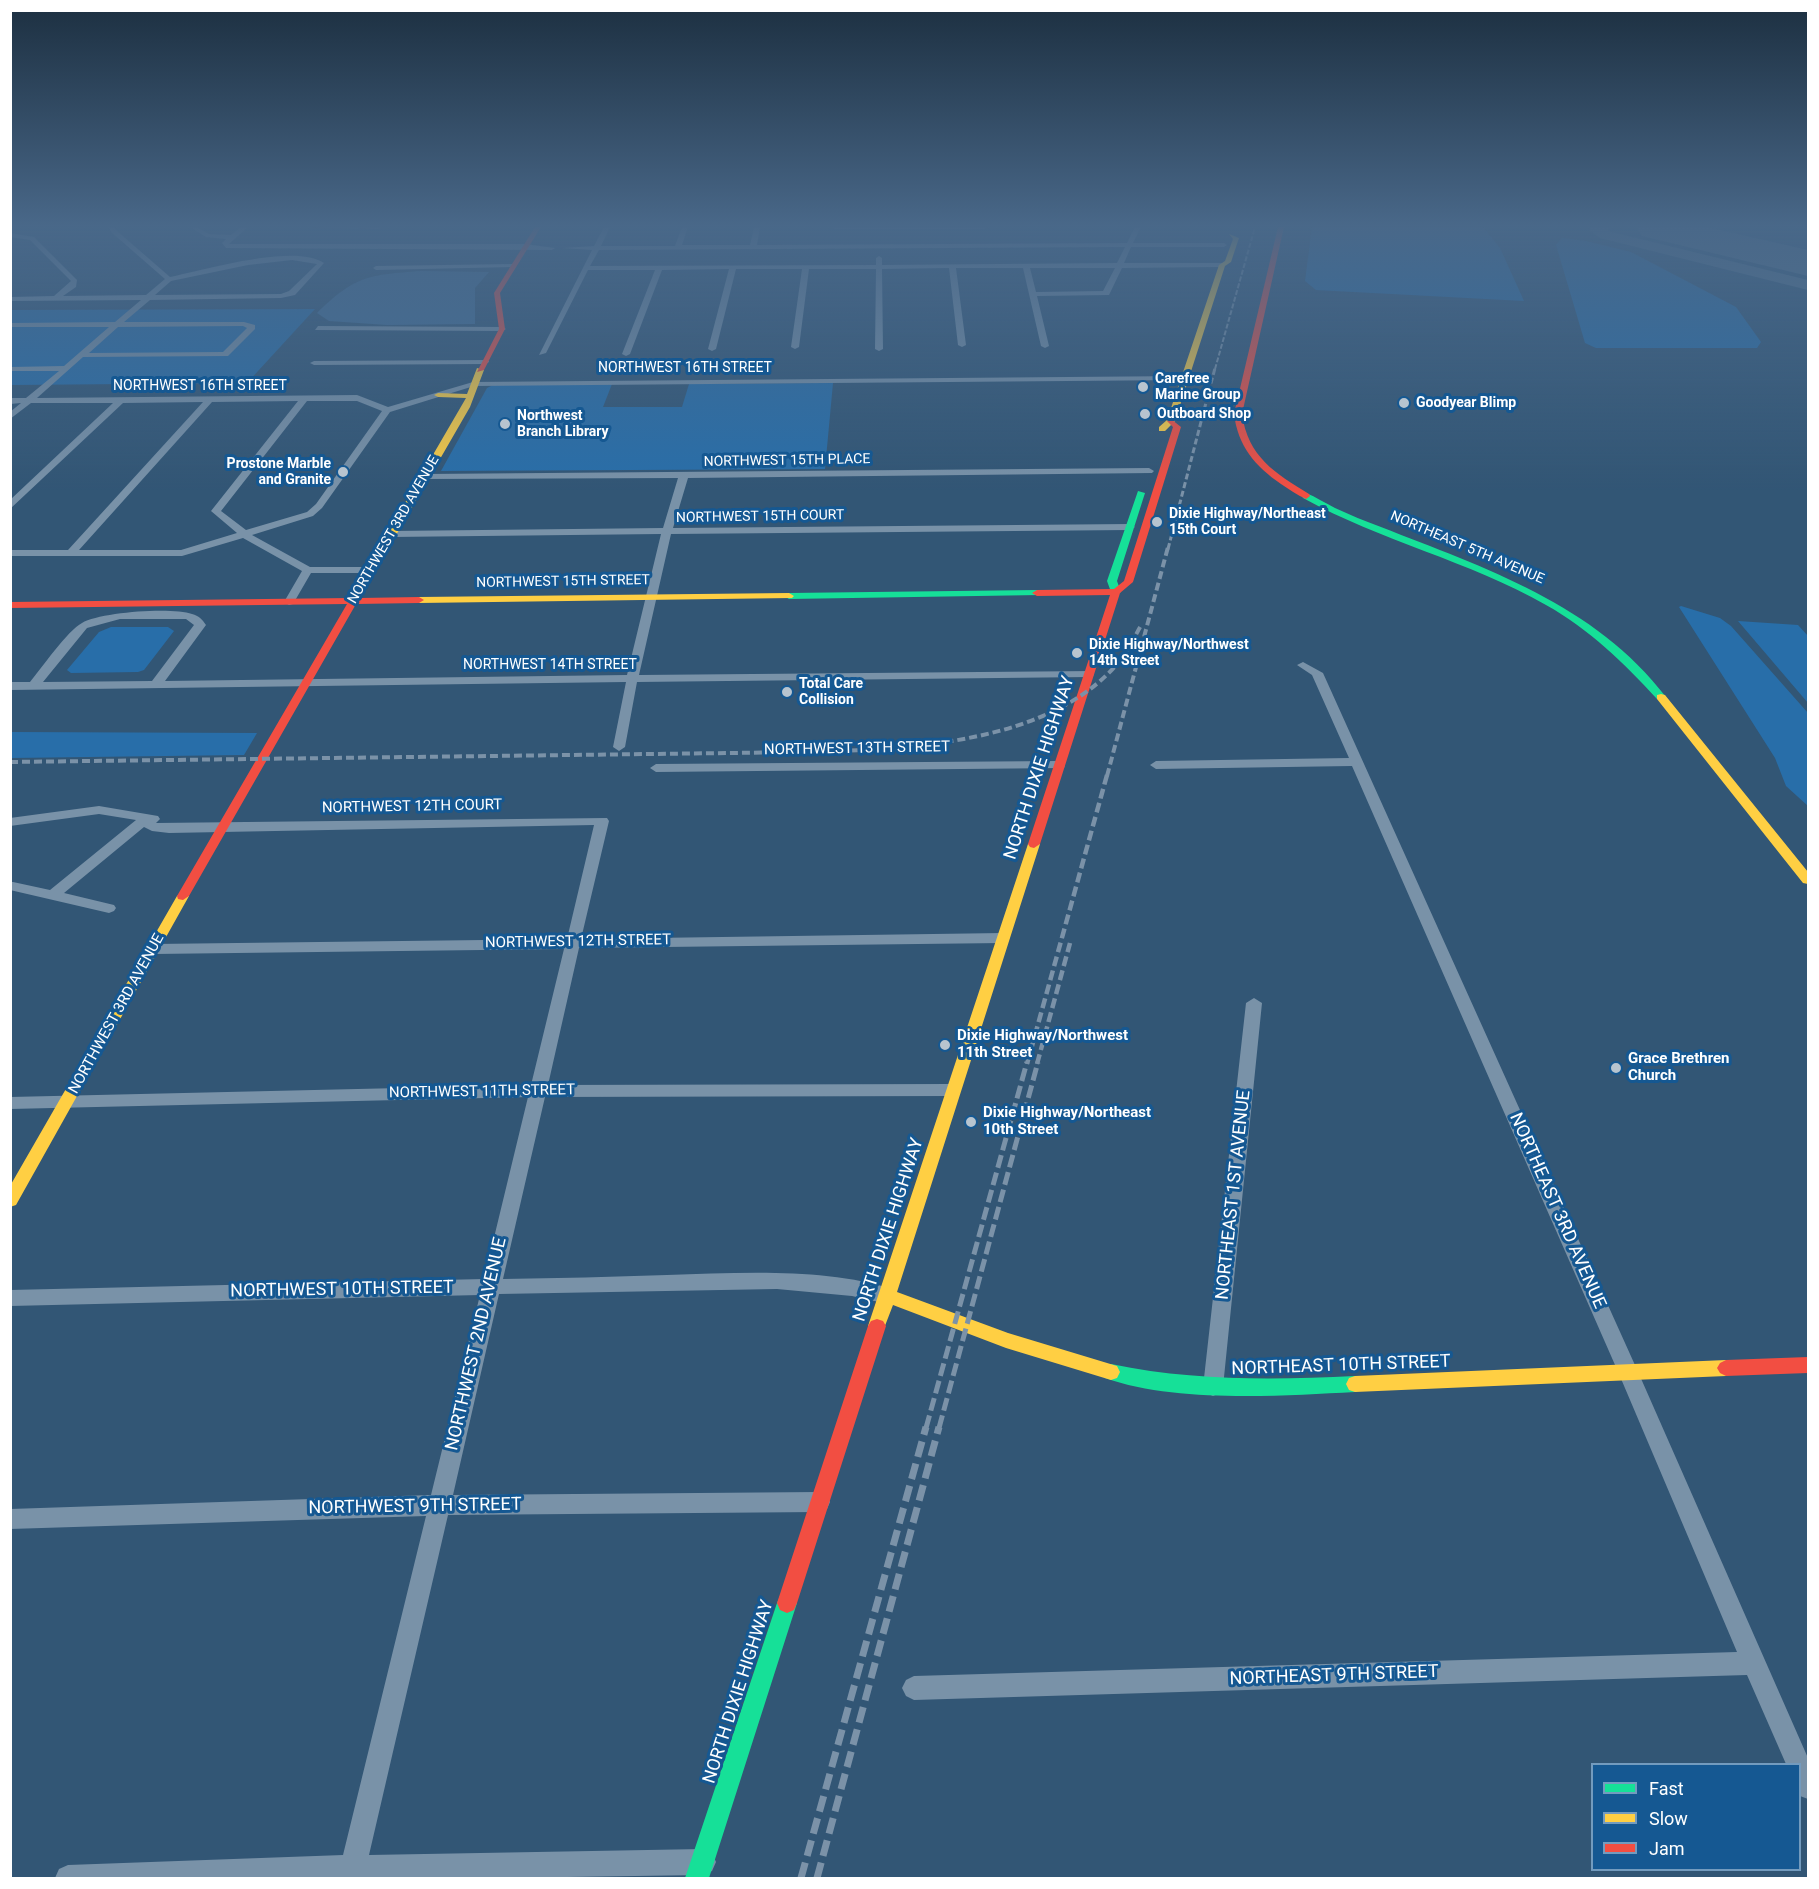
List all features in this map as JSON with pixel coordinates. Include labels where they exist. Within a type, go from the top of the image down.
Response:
[{"type":"street","points":[[10,417],[130,315]]},
{"type":"street","points":[[318,328],[502,329],[500,315]]},
{"type":"street","points":[[542,352],[561,315]]},
{"type":"street","points":[[626,354],[641,315]]},
{"type":"street","points":[[712,349],[721,315]]},
{"type":"street","points":[[795,347],[799,315]]},
{"type":"street","points":[[879,315],[879,349]]},
{"type":"street","points":[[958,315],[962,345]]},
{"type":"street","points":[[1037,315],[1045,346]]},
{"type":"street","name":"NORTH DIXIE HIGHWAY","points":[[1116,592],[1112,581],[1163,426],[1171,421],[1206,315]]},
{"type":"street","name":"NORTHEAST 5TH AVENUE","points":[[1259,315],[1238,414],[1239,430],[1249,450],[1273,474],[1307,496],[1350,518],[1489,572],[1540,596],[1586,622],[1633,662],[1809,880]]},
{"type":"street","points":[[12,327],[251,325],[225,354],[83,355]]},
{"type":"street","name":"NORTHWEST 3RD AVENUE","points":[[10,1201],[304,682],[425,477],[502,329]]},
{"type":"street","points":[[314,363],[485,362]]},
{"type":"street","points":[[10,369],[67,368]]},
{"type":"street","name":"NORTHWEST 16TH STREET","points":[[472,390],[1186,378]]},
{"type":"street","points":[[10,553],[182,553],[245,536],[310,514],[319,507],[387,410],[438,395],[472,390]]},
{"type":"street","name":"NORTHWEST 16TH STREET","points":[[10,401],[357,398],[387,410]]},
{"type":"street","points":[[71,553],[210,399]]},
{"type":"street","points":[[304,399],[216,511],[245,536],[308,570],[370,570]]},
{"type":"street","points":[[10,506],[121,400]]},
{"type":"street","name":"NORTH DIXIE HIGHWAY","points":[[700,1870],[1089,673],[1116,592],[1128,582],[1177,427],[1171,421]]},
{"type":"street","name":"NORTHWEST 15TH PLACE","points":[[425,477],[1149,471]]},
{"type":"street","points":[[619,747],[649,598],[666,531],[684,476]]},
{"type":"street","name":"NORTHWEST 15TH COURT","points":[[391,534],[1130,526]]},
{"type":"street","points":[[289,602],[308,570]]},
{"type":"street","name":"NORTHWEST 15TH STREET","points":[[10,605],[1116,592]]},
{"type":"street","points":[[33,686],[83,626],[94,620],[108,617],[188,616],[197,620],[200,625],[156,684]]},
{"type":"street","name":"NORTHEAST 3RD AVENUE","points":[[1304,665],[1317,673],[1629,1374],[1798,1763]]},
{"type":"street","name":"NORTHWEST 14TH STREET","points":[[10,686],[1089,673]]},
{"type":"street","points":[[1156,765],[1357,762]]},
{"type":"street","name":"NORTHWEST 13TH STREET","points":[[656,768],[1059,765]]},
{"type":"street","points":[[10,822],[99,810],[144,819],[152,827],[169,829],[221,827]]},
{"type":"street","points":[[53,895],[144,819]]},
{"type":"street","name":"NORTHWEST 12TH COURT","points":[[221,827],[602,821]]},
{"type":"street","name":"NORTHWEST 2ND AVENUE","points":[[353,1868],[602,821]]},
{"type":"street","points":[[13,886],[109,908]]},
{"type":"street","name":"NORTHWEST 12TH STREET","points":[[153,949],[1003,938]]},
{"type":"street","name":"NORTHEAST 1ST AVENUE","points":[[1213,1387],[1254,1003]]},
{"type":"street","name":"NORTHWEST 11TH STREET","points":[[10,1103],[537,1090],[953,1090]]},
{"type":"street","name":"NORTHWEST 10TH STREET","points":[[10,1298],[491,1286],[796,1282],[852,1288],[888,1296]]},
{"type":"street","name":"NORTHEAST 10TH STREET","points":[[888,1296],[966,1325],[1126,1376],[1213,1387],[1290,1387],[1809,1365]]},
{"type":"street","name":"NORTHWEST 9TH STREET","points":[[10,1519],[438,1504],[819,1502]]},
{"type":"street","name":"NORTHEAST 9TH STREET","points":[[914,1688],[1753,1663]]},
{"type":"street","points":[[68,1878],[353,1868],[700,1870]]},
{"type":"shaded area","points":[[10,315],[309,315],[247,383],[11,385]]},
{"type":"shaded area","points":[[320,315],[475,315],[475,324],[387,325],[329,321]]},
{"type":"shaded area","points":[[1577,315],[1742,315],[1761,342],[1757,348],[1596,348],[1585,343]]},
{"type":"shaded area","points":[[833,383],[825,469],[441,471],[487,388],[493,385],[612,384],[603,407],[682,407],[689,384]]},
{"type":"shaded area","points":[[1679,607],[1720,618],[1731,626],[1808,713],[1808,806],[1786,786],[1775,758]]},
{"type":"shaded area","points":[[1738,621],[1798,625],[1808,636],[1808,703]]},
{"type":"shaded area","points":[[111,627],[168,627],[174,631],[144,670],[71,673],[67,670],[99,632]]},
{"type":"shaded area","points":[[10,732],[257,733],[244,755],[11,758]]},
{"type":"railway","points":[[1215,369],[1230,315]]},
{"type":"railway","points":[[1168,549],[1215,368]]},
{"type":"railway","points":[[1107,776],[1168,547]]},
{"type":"railway","points":[[10,762],[810,752],[932,744],[975,737],[1016,726],[1055,711],[1089,690],[1118,663],[1142,624]]},
{"type":"railway","points":[[1027,1064],[1107,775]]},
{"type":"railway","points":[[1037,1064],[1070,943]]},
{"type":"railway","points":[[926,1428],[1027,1062]]},
{"type":"railway","points":[[939,1428],[1038,1062]]},
{"type":"railway","points":[[801,1878],[926,1427]]},
{"type":"railway","points":[[817,1878],[939,1427]]},
{"type":"traffic: fast","points":[[1116,592],[1112,581],[1141,493]]},
{"type":"traffic: fast","points":[[1306,496],[1362,523],[1490,573],[1551,603],[1580,621],[1607,642],[1661,697]]},
{"type":"traffic: fast","points":[[789,596],[1037,593]]},
{"type":"traffic: fast","points":[[1111,1372],[1202,1386],[1294,1387],[1355,1384]]},
{"type":"traffic: fast","points":[[697,1878],[787,1603]]},
{"type":"traffic: slow","points":[[1162,429],[1171,421],[1206,315]]},
{"type":"traffic: slow","points":[[364,582],[466,407],[480,370]]},
{"type":"traffic: slow","points":[[438,395],[471,396]]},
{"type":"traffic: slow","points":[[419,600],[789,596]]},
{"type":"traffic: slow","points":[[1661,697],[1808,880]]},
{"type":"traffic: slow","points":[[877,1326],[1034,844]]},
{"type":"traffic: slow","points":[[10,1201],[183,896]]},
{"type":"traffic: slow","points":[[888,1296],[1006,1340],[1111,1372]]},
{"type":"traffic: slow","points":[[1355,1384],[1726,1368]]},
{"type":"traffic: jam","points":[[480,370],[502,329],[500,315]]},
{"type":"traffic: jam","points":[[1261,315],[1238,414],[1242,435],[1247,447],[1261,464],[1306,496]]},
{"type":"traffic: jam","points":[[1034,844],[1116,592],[1128,582],[1177,427],[1171,421]]},
{"type":"traffic: jam","points":[[183,896],[364,582]]},
{"type":"traffic: jam","points":[[1037,593],[1116,592]]},
{"type":"traffic: jam","points":[[10,605],[419,600]]},
{"type":"traffic: jam","points":[[787,1603],[877,1326]]},
{"type":"traffic: jam","points":[[1726,1368],[1808,1365]]},
{"type":"place","name":"Carefree Marine Group","points":[[1143,387]]},
{"type":"place","name":"Goodyear Blimp","points":[[1404,403]]},
{"type":"place","name":"Outboard Shop","points":[[1145,414]]},
{"type":"place","name":"Northwest Branch Library","points":[[505,424]]},
{"type":"place","name":"Prostone Marble and Granite","points":[[343,472]]},
{"type":"place","name":"Dixie Highway/Northeast 15th Court","points":[[1157,522]]},
{"type":"place","name":"Dixie Highway/Northwest 14th Street","points":[[1077,653]]},
{"type":"place","name":"Total Care Collision","points":[[787,692]]},
{"type":"place","name":"Dixie Highway/Northwest 11th Street","points":[[945,1045]]},
{"type":"place","name":"Grace Brethren Church","points":[[1616,1068]]},
{"type":"place","name":"Dixie Highway/Northeast 10th Street","points":[[971,1122]]}]
